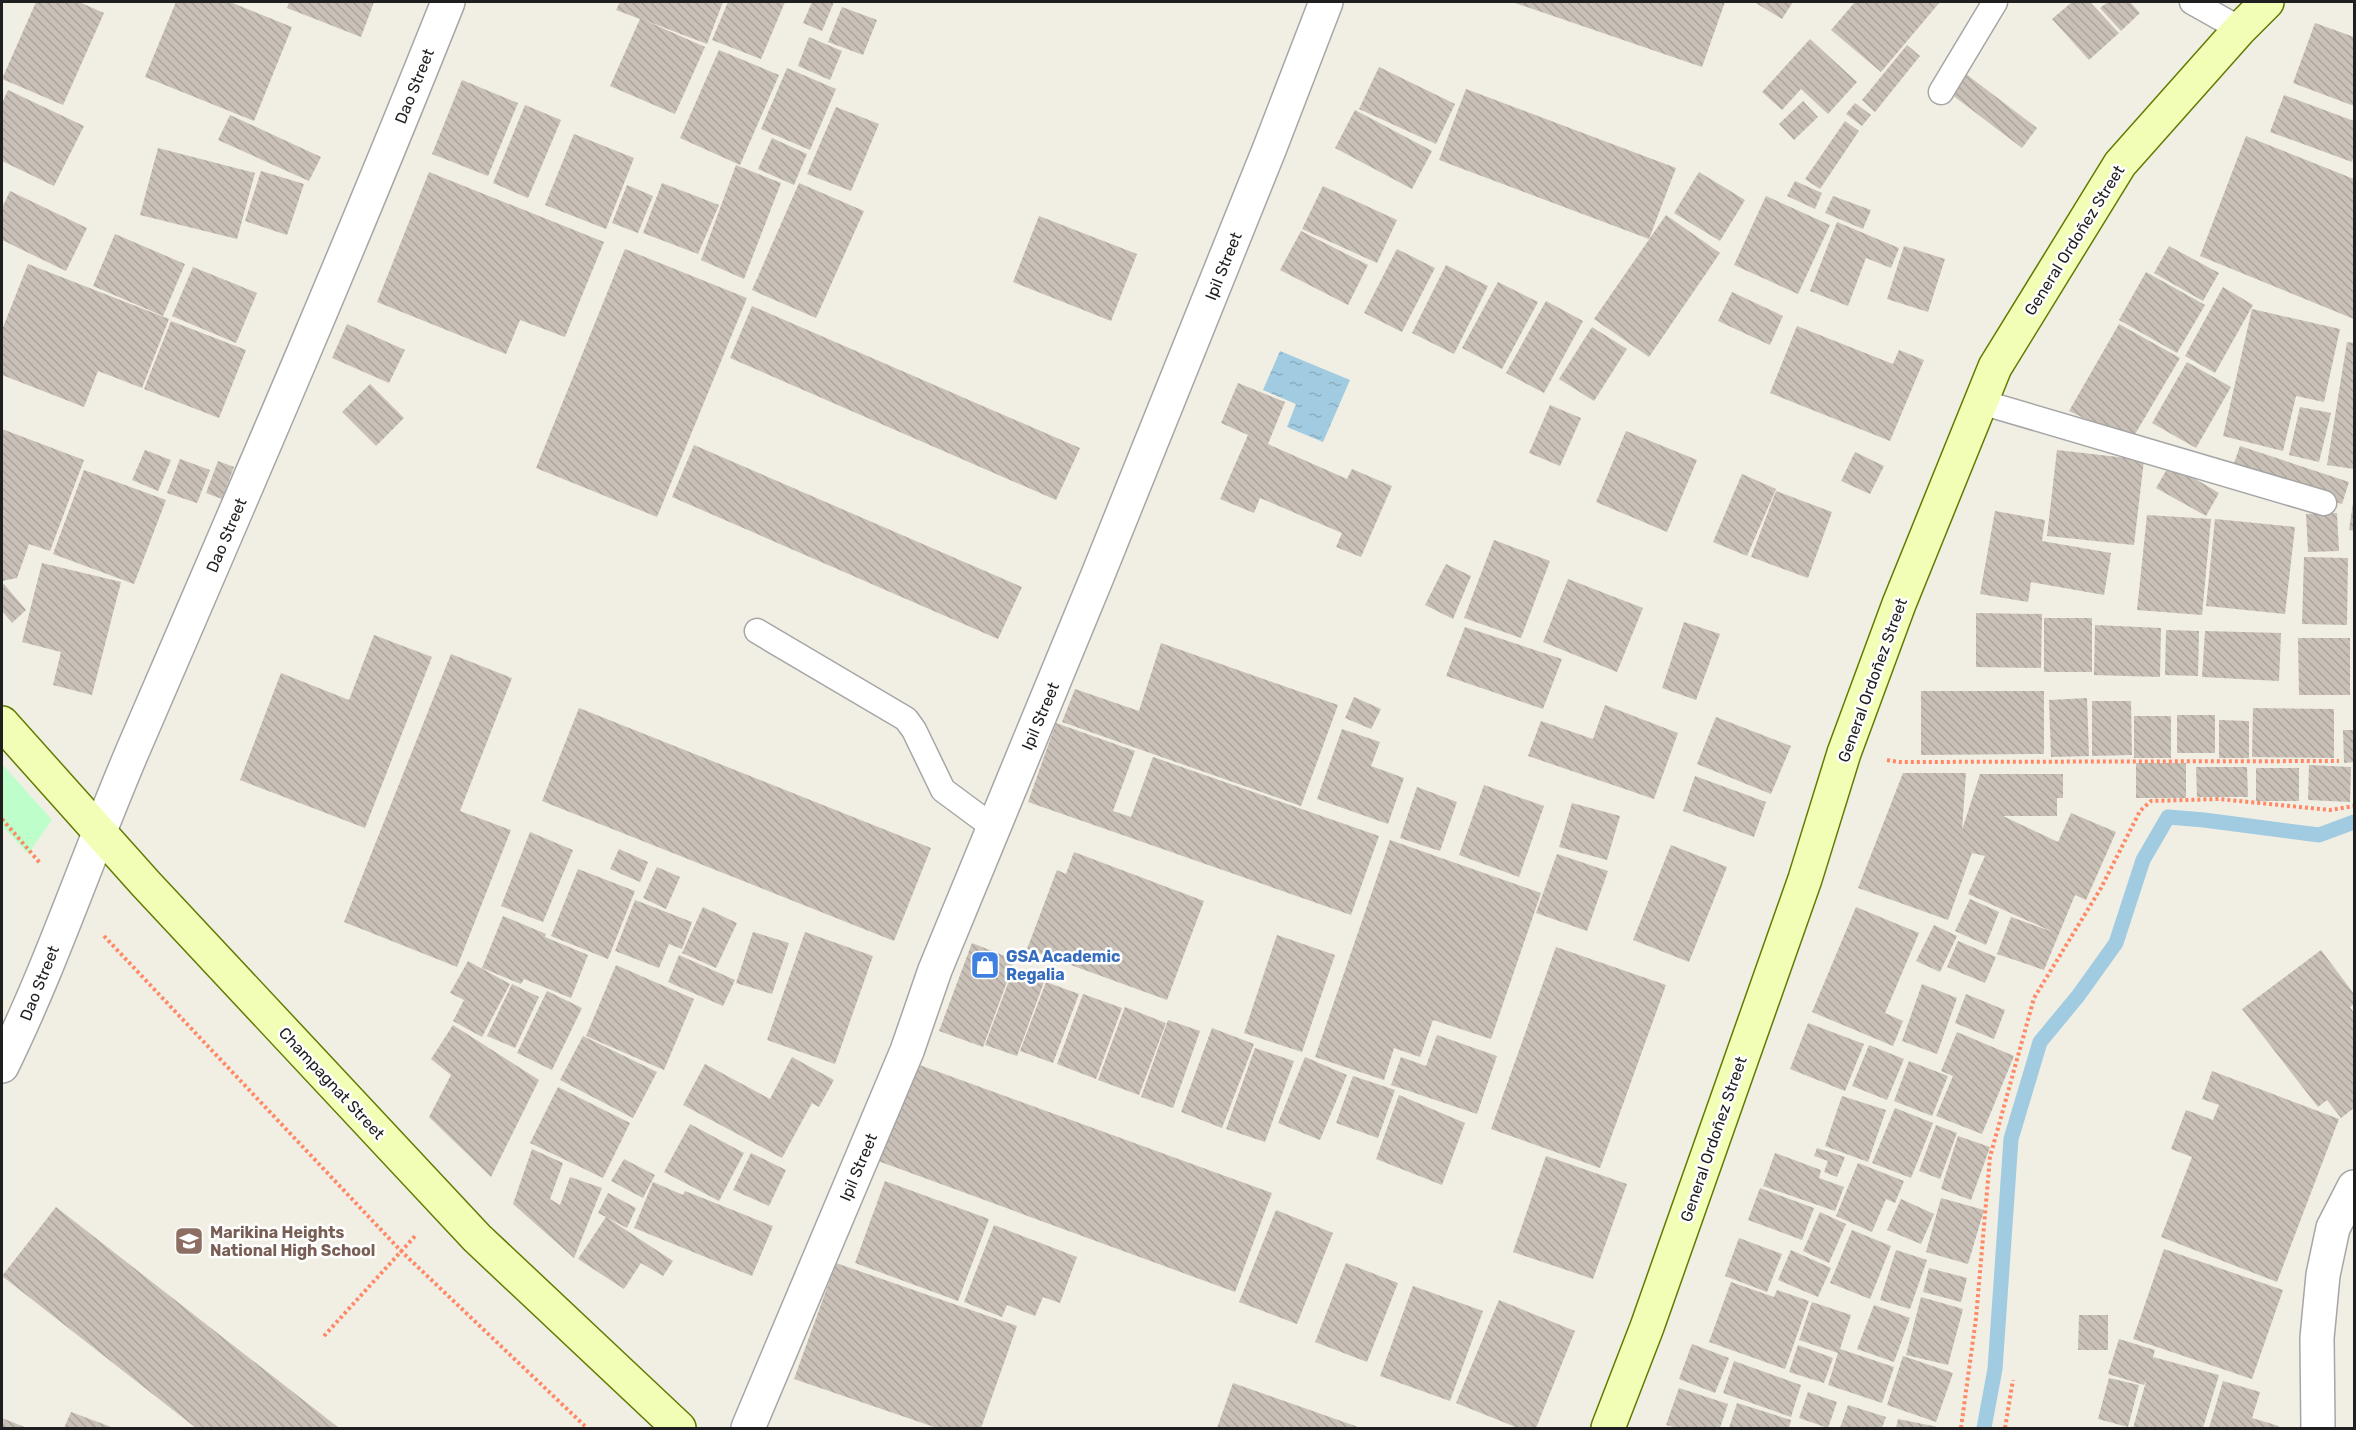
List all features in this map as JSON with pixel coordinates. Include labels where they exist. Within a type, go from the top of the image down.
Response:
[{"type":"main road","name":"General Ordoñez Street","points":[[1608,1428],[1647,1327],[1801,891],[1844,753],[1899,604],[1995,367],[2120,164],[2240,29],[2267,2]]},
{"type":"main road","name":"Champagnat Street","points":[[2,723],[146,884],[477,1238],[679,1428]]},
{"type":"street","name":"Dao Street","points":[[2,1066],[26,1016],[99,830],[328,299],[448,2]]},
{"type":"street","name":"Ipil Street","points":[[748,1428],[907,1051],[935,970],[1102,566],[1326,2]]},
{"type":"street","points":[[2318,1428],[2317,1338],[2323,1275],[2333,1228],[2355,1187]]},
{"type":"lane","points":[[1941,92],[1995,2]]},
{"type":"lane","points":[[2192,2],[2240,29]]},
{"type":"lane","points":[[1981,402],[2324,503]]},
{"type":"lane","points":[[757,631],[906,719],[915,730],[943,790],[993,827]]},
{"type":"path","points":[[1844,753],[1899,762],[2339,761]]},
{"type":"path","points":[[1961,1428],[1976,1318],[1990,1158],[2034,998],[2101,888],[2140,812],[2151,801],[2219,799],[2330,810],[2355,806]]},
{"type":"path","points":[[2,819],[71,900],[401,1251],[587,1428]]},
{"type":"path","points":[[324,1336],[393,1259]]},
{"type":"path","points":[[2005,1428],[2013,1380]]},
{"type":"green space","points":[[2,764],[52,820],[28,854],[2,826]]},
{"type":"water","points":[[1280,351],[1350,380],[1323,442],[1287,427],[1296,404],[1263,390]]},
{"type":"building","points":[[36,2],[79,2],[104,13],[63,105],[2,79]]},
{"type":"building","points":[[176,2],[230,2],[292,27],[254,121],[145,77]]},
{"type":"building","points":[[289,2],[374,2],[361,37],[287,8]]},
{"type":"building","points":[[620,2],[723,2],[707,44],[644,20],[705,47],[675,114],[610,86],[640,19],[616,10]]},
{"type":"building","points":[[728,2],[785,2],[761,59],[712,40]]},
{"type":"building","points":[[812,2],[834,2],[822,31],[803,23]]},
{"type":"building","points":[[1512,2],[1725,2],[1702,67]]},
{"type":"building","points":[[1754,2],[1793,2],[1782,19]]},
{"type":"building","points":[[1855,2],[1940,2],[1881,72],[1831,30]]},
{"type":"building","points":[[2072,2],[2090,2],[2119,33],[2089,60],[2052,19]]},
{"type":"building","points":[[2108,2],[2130,2],[2140,13],[2121,31],[2100,8]]},
{"type":"building","points":[[842,7],[877,20],[863,55],[828,42]]},
{"type":"building","points":[[2315,23],[2354,37],[2354,106],[2293,83]]},
{"type":"building","points":[[809,37],[842,51],[830,80],[798,66]]},
{"type":"building","points":[[1810,39],[1857,82],[1828,114],[1801,89],[1782,110],[1762,92]]},
{"type":"building","points":[[1907,45],[1920,56],[1875,112],[1862,100]]},
{"type":"building","points":[[719,50],[779,75],[740,165],[680,138]]},
{"type":"building","points":[[1379,67],[1455,104],[1436,144],[1359,109]]},
{"type":"building","points":[[787,68],[836,89],[810,150],[761,129]]},
{"type":"building","points":[[1966,74],[2037,128],[2022,148],[1951,94]]},
{"type":"building","points":[[462,80],[518,103],[488,176],[432,154]]},
{"type":"building","points":[[1466,89],[1676,168],[1649,239],[1439,160]]},
{"type":"building","points":[[8,90],[84,126],[54,186],[2,161],[2,103]]},
{"type":"building","points":[[2284,95],[2354,121],[2352,162],[2270,132]]},
{"type":"building","points":[[1803,101],[1818,117],[1794,140],[1779,124]]},
{"type":"building","points":[[1855,103],[1871,115],[1862,126],[1846,114]]},
{"type":"building","points":[[525,105],[561,120],[528,198],[493,183]]},
{"type":"building","points":[[836,107],[879,124],[851,191],[807,174]]},
{"type":"building","points":[[1355,110],[1432,151],[1412,189],[1335,148]]},
{"type":"building","points":[[230,115],[321,157],[309,181],[218,140]]},
{"type":"building","points":[[1845,121],[1859,131],[1820,189],[1805,179]]},
{"type":"building","points":[[574,134],[634,158],[606,229],[545,205]]},
{"type":"building","points":[[2246,136],[2354,179],[2354,319],[2200,256]]},
{"type":"building","points":[[772,138],[807,154],[794,185],[758,169]]},
{"type":"building","points":[[158,148],[255,173],[237,239],[140,215]]},
{"type":"building","points":[[736,165],[781,183],[744,279],[701,260]]},
{"type":"building","points":[[261,171],[304,184],[287,235],[245,221]]},
{"type":"building","points":[[429,172],[604,242],[565,337],[520,320],[506,354],[377,302]]},
{"type":"building","points":[[1699,172],[1745,200],[1720,241],[1674,213]]},
{"type":"building","points":[[1795,181],[1822,193],[1815,209],[1787,196]]},
{"type":"building","points":[[662,183],[719,205],[698,254],[643,233]]},
{"type":"building","points":[[799,183],[864,211],[816,318],[752,290]]},
{"type":"building","points":[[627,185],[653,196],[638,233],[612,223]]},
{"type":"building","points":[[1323,186],[1397,220],[1377,263],[1302,229]]},
{"type":"building","points":[[10,191],[87,228],[66,271],[2,240],[2,208]]},
{"type":"building","points":[[1766,196],[1830,225],[1798,294],[1734,265]]},
{"type":"building","points":[[1833,196],[1871,210],[1863,229],[1825,213]]},
{"type":"building","points":[[1666,215],[1720,253],[1649,357],[1594,319]]},
{"type":"building","points":[[1039,216],[1137,254],[1111,321],[1013,282]]},
{"type":"building","points":[[1837,222],[1899,248],[1891,268],[1866,258],[1848,306],[1810,291]]},
{"type":"building","points":[[1301,231],[1368,265],[1348,305],[1280,270]]},
{"type":"building","points":[[115,234],[185,264],[163,316],[93,286]]},
{"type":"building","points":[[1904,246],[1945,259],[1928,312],[1887,299]]},
{"type":"building","points":[[2169,246],[2219,273],[2203,301],[2154,273]]},
{"type":"building","points":[[625,249],[747,298],[657,517],[536,468]]},
{"type":"building","points":[[1397,249],[1435,268],[1402,332],[1364,313]]},
{"type":"building","points":[[28,264],[169,319],[142,388],[98,371],[84,407],[2,375],[2,330]]},
{"type":"building","points":[[1446,265],[1488,286],[1454,354],[1412,333]]},
{"type":"building","points":[[193,267],[257,293],[236,343],[172,316]]},
{"type":"building","points":[[2146,272],[2205,305],[2177,353],[2119,320]]},
{"type":"building","points":[[1498,282],[1538,302],[1502,369],[1462,348]]},
{"type":"building","points":[[2223,287],[2253,305],[2215,373],[2185,356]]},
{"type":"building","points":[[1732,292],[1783,316],[1770,345],[1718,321]]},
{"type":"building","points":[[1546,301],[1583,321],[1544,393],[1506,373]]},
{"type":"building","points":[[752,306],[1080,448],[1056,500],[730,358]]},
{"type":"building","points":[[2252,309],[2340,329],[2324,402],[2296,396],[2283,451],[2223,436]]},
{"type":"building","points":[[171,321],[246,350],[219,418],[144,389]]},
{"type":"building","points":[[347,324],[405,350],[389,383],[332,358]]},
{"type":"building","points":[[2119,324],[2180,358],[2131,441],[2069,411]]},
{"type":"building","points":[[1797,326],[1893,364],[1899,350],[1924,360],[1890,441],[1770,393]]},
{"type":"building","points":[[1592,327],[1627,349],[1594,401],[1559,379]]},
{"type":"building","points":[[2347,342],[2354,343],[2354,469],[2327,465]]},
{"type":"building","points":[[2187,362],[2231,387],[2196,448],[2152,423]]},
{"type":"building","points":[[1238,383],[1285,402],[1268,444],[1347,479],[1352,469],[1392,486],[1361,557],[1336,547],[1342,533],[1260,498],[1254,513],[1220,499],[1248,435],[1221,423]]},
{"type":"building","points":[[370,384],[404,418],[376,446],[342,412]]},
{"type":"building","points":[[1550,405],[1581,418],[1560,466],[1529,453]]},
{"type":"building","points":[[2300,407],[2331,413],[2319,462],[2289,455]]},
{"type":"building","points":[[2,429],[84,460],[50,551],[29,544],[17,578],[2,581]]},
{"type":"building","points":[[1626,431],[1697,460],[1667,532],[1596,502]]},
{"type":"building","points":[[694,445],[1022,587],[998,639],[672,497]]},
{"type":"building","points":[[2240,446],[2349,482],[2342,504],[2232,469]]},
{"type":"building","points":[[145,450],[171,460],[158,491],[132,480]]},
{"type":"building","points":[[2057,450],[2144,460],[2134,545],[2047,536]]},
{"type":"building","points":[[1855,452],[1884,466],[1870,494],[1841,481]]},
{"type":"building","points":[[180,459],[210,470],[197,503],[167,493]]},
{"type":"building","points":[[218,461],[234,467],[222,499],[206,493]]},
{"type":"building","points":[[2170,464],[2219,493],[2206,516],[2156,488]]},
{"type":"building","points":[[84,470],[166,500],[134,584],[53,554]]},
{"type":"building","points":[[1742,474],[1776,489],[1747,556],[1713,542]]},
{"type":"building","points":[[1776,491],[1832,512],[1808,578],[1751,557]]},
{"type":"building","points":[[2354,503],[2354,531],[2349,530]]},
{"type":"building","points":[[1995,511],[2045,520],[2042,541],[2111,553],[2104,595],[2031,582],[2028,602],[1980,594]]},
{"type":"building","points":[[2337,513],[2339,551],[2308,552],[2306,514]]},
{"type":"building","points":[[2147,515],[2211,519],[2202,615],[2137,610]]},
{"type":"building","points":[[2215,519],[2295,527],[2285,614],[2206,606]]},
{"type":"building","points":[[1494,540],[1550,561],[1521,638],[1464,618]]},
{"type":"building","points":[[2304,557],[2348,558],[2347,625],[2302,624]]},
{"type":"building","points":[[42,563],[121,582],[92,695],[53,685],[61,652],[22,642]]},
{"type":"building","points":[[1446,564],[1471,576],[1453,619],[1425,605]]},
{"type":"building","points":[[1568,579],[1643,608],[1617,672],[1543,642]]},
{"type":"building","points":[[4,584],[26,610],[12,623],[2,611],[2,586]]},
{"type":"building","points":[[1976,613],[2042,614],[2041,668],[1976,667]]},
{"type":"building","points":[[2044,618],[2092,618],[2092,672],[2044,672]]},
{"type":"building","points":[[1684,622],[1720,634],[1696,700],[1662,688]]},
{"type":"building","points":[[2095,625],[2161,628],[2160,677],[2094,675]]},
{"type":"building","points":[[1465,627],[1562,659],[1543,709],[1446,676]]},
{"type":"building","points":[[2166,630],[2199,631],[2198,676],[2165,675]]},
{"type":"building","points":[[2205,631],[2281,633],[2279,681],[2202,677]]},
{"type":"building","points":[[374,635],[432,657],[365,828],[240,780],[281,673],[349,700]]},
{"type":"building","points":[[2298,638],[2350,638],[2350,695],[2299,695]]},
{"type":"building","points":[[1161,643],[1338,705],[1301,806],[1062,722],[1075,689],[1139,711]]},
{"type":"building","points":[[451,654],[512,678],[460,811],[511,830],[457,967],[344,922]]},
{"type":"building","points":[[1921,691],[2044,691],[2044,754],[1921,755]]},
{"type":"building","points":[[1354,697],[1381,709],[1371,729],[1345,718]]},
{"type":"building","points":[[2087,698],[2089,756],[2051,757],[2049,700]]},
{"type":"building","points":[[2092,701],[2131,701],[2132,755],[2092,756]]},
{"type":"building","points":[[1605,705],[1678,733],[1654,799],[1528,756],[1541,721],[1593,739]]},
{"type":"building","points":[[579,708],[931,848],[894,941],[542,801]]},
{"type":"building","points":[[2253,708],[2334,709],[2334,758],[2252,757]]},
{"type":"building","points":[[2177,715],[2215,715],[2215,753],[2177,753]]},
{"type":"building","points":[[2134,716],[2171,716],[2171,758],[2134,758]]},
{"type":"building","points":[[1716,717],[1791,746],[1771,794],[1697,764]]},
{"type":"building","points":[[2219,720],[2249,721],[2249,758],[2219,758]]},
{"type":"building","points":[[1056,723],[1135,751],[1113,811],[1131,817],[1153,757],[1379,836],[1351,915],[1028,802]]},
{"type":"building","points":[[1342,729],[1380,742],[1371,766],[1404,778],[1388,824],[1317,799]]},
{"type":"building","points":[[2343,730],[2354,730],[2354,762],[2344,763]]},
{"type":"building","points":[[2136,763],[2186,763],[2186,798],[2136,798]]},
{"type":"building","points":[[2309,765],[2351,767],[2350,802],[2308,800]]},
{"type":"building","points":[[2196,767],[2247,767],[2248,797],[2197,797]]},
{"type":"building","points":[[2256,768],[2299,768],[2299,801],[2256,801]]},
{"type":"building","points":[[1903,773],[1966,773],[1962,830],[1980,774],[2063,774],[2063,798],[2057,798],[2057,816],[2003,816],[2058,842],[2071,813],[2116,832],[2086,900],[2075,895],[2044,970],[1997,954],[2011,917],[2053,932],[1968,894],[1985,856],[1972,853],[1948,920],[1858,888]]},
{"type":"building","points":[[1695,776],[1766,802],[1754,837],[1683,811]]},
{"type":"building","points":[[1484,785],[1544,806],[1519,877],[1459,855]]},
{"type":"building","points":[[1417,787],[1457,802],[1440,851],[1400,838]]},
{"type":"building","points":[[1572,803],[1620,816],[1607,860],[1559,847]]},
{"type":"building","points":[[530,832],[573,850],[543,922],[501,906]]},
{"type":"building","points":[[1390,840],[1541,893],[1491,1039],[1433,1020],[1420,1057],[1394,1048],[1384,1080],[1315,1057]]},
{"type":"building","points":[[1671,845],[1727,867],[1689,962],[1633,940]]},
{"type":"building","points":[[619,849],[648,862],[640,882],[610,869]]},
{"type":"building","points":[[1074,852],[1204,901],[1167,1000],[1027,949],[1057,870],[1066,874]]},
{"type":"building","points":[[1557,854],[1608,871],[1587,931],[1536,913]]},
{"type":"building","points":[[657,867],[680,877],[666,909],[643,898]]},
{"type":"building","points":[[578,869],[635,891],[608,959],[551,936]]},
{"type":"building","points":[[1970,899],[1999,912],[1986,945],[1955,931]]},
{"type":"building","points":[[635,900],[692,922],[682,949],[669,944],[659,968],[615,951]]},
{"type":"building","points":[[703,907],[737,923],[716,968],[682,953]]},
{"type":"building","points":[[1856,907],[1919,933],[1885,1013],[1903,1021],[1893,1046],[1812,1012]]},
{"type":"building","points":[[503,916],[588,955],[571,998],[524,979],[521,984],[482,968]]},
{"type":"building","points":[[1934,925],[1957,936],[1940,972],[1916,961]]},
{"type":"building","points":[[753,932],[789,943],[772,994],[736,983]]},
{"type":"building","points":[[805,932],[873,956],[835,1064],[767,1040]]},
{"type":"building","points":[[1277,935],[1335,955],[1302,1052],[1244,1033]]},
{"type":"building","points":[[1958,941],[1996,957],[1985,983],[1947,967]]},
{"type":"building","points":[[972,943],[1015,960],[983,1047],[939,1031]]},
{"type":"building","points":[[1556,947],[1666,985],[1600,1168],[1491,1129]]},
{"type":"building","points":[[2321,950],[2354,994],[2354,1004],[2350,1007],[2354,1013],[2354,1108],[2341,1118],[2327,1100],[2318,1107],[2242,1009]]},
{"type":"building","points":[[679,955],[735,980],[723,1006],[668,982]]},
{"type":"building","points":[[468,961],[510,984],[482,1037],[453,1021],[464,1000],[450,993]]},
{"type":"building","points":[[616,965],[694,999],[664,1070],[586,1036]]},
{"type":"building","points":[[1013,970],[1044,982],[1017,1056],[985,1045]]},
{"type":"building","points":[[1046,982],[1079,994],[1053,1063],[1020,1051]]},
{"type":"building","points":[[512,984],[539,997],[515,1048],[487,1036]]},
{"type":"building","points":[[1922,984],[1957,998],[1937,1054],[1902,1041]]},
{"type":"building","points":[[547,991],[582,1008],[552,1070],[517,1053]]},
{"type":"building","points":[[1083,994],[1122,1008],[1096,1079],[1057,1064]]},
{"type":"building","points":[[1966,994],[2005,1010],[1994,1039],[1955,1023]]},
{"type":"building","points":[[1125,1007],[1166,1023],[1139,1095],[1098,1080]]},
{"type":"building","points":[[1168,1020],[1200,1031],[1173,1108],[1141,1097]]},
{"type":"building","points":[[1808,1023],[1864,1044],[1845,1091],[1790,1069]]},
{"type":"building","points":[[453,1025],[539,1080],[491,1177],[429,1117],[451,1075],[431,1059]]},
{"type":"building","points":[[1212,1028],[1254,1044],[1222,1128],[1181,1112]]},
{"type":"building","points":[[1957,1032],[2014,1056],[1982,1134],[1936,1116],[1953,1076],[1941,1071]]},
{"type":"building","points":[[1437,1035],[1497,1056],[1477,1114],[1391,1085],[1401,1057],[1426,1066]]},
{"type":"building","points":[[583,1036],[657,1072],[633,1118],[560,1080]]},
{"type":"building","points":[[1869,1045],[1904,1059],[1887,1100],[1852,1086]]},
{"type":"building","points":[[1255,1048],[1294,1061],[1265,1142],[1226,1129]]},
{"type":"building","points":[[792,1057],[834,1080],[819,1107],[812,1103],[782,1158],[683,1105],[705,1064],[770,1099]]},
{"type":"building","points":[[1305,1057],[1347,1075],[1320,1140],[1278,1123]]},
{"type":"building","points":[[1909,1061],[1948,1076],[1932,1116],[1894,1101]]},
{"type":"building","points":[[914,1063],[1272,1193],[1235,1292],[878,1161]]},
{"type":"building","points":[[2212,1071],[2339,1119],[2277,1282],[2161,1237],[2192,1157],[2171,1149],[2186,1110],[2213,1120],[2219,1105],[2202,1099]]},
{"type":"building","points":[[1353,1076],[1395,1090],[1378,1138],[1336,1123]]},
{"type":"building","points":[[558,1087],[630,1123],[603,1178],[530,1143]]},
{"type":"building","points":[[1399,1095],[1465,1123],[1442,1185],[1376,1159]]},
{"type":"building","points":[[1842,1096],[1886,1110],[1868,1162],[1825,1146]]},
{"type":"building","points":[[1895,1108],[1933,1123],[1911,1178],[1872,1163]]},
{"type":"building","points":[[690,1124],[744,1153],[719,1201],[664,1172]]},
{"type":"building","points":[[1936,1125],[1957,1133],[1940,1179],[1919,1171]]},
{"type":"building","points":[[1958,1136],[1990,1147],[1971,1200],[1941,1189]]},
{"type":"building","points":[[1817,1148],[1845,1157],[1837,1177],[1824,1172],[1828,1161],[1814,1156]]},
{"type":"building","points":[[532,1149],[563,1163],[550,1199],[560,1205],[570,1177],[602,1188],[574,1258],[513,1204]]},
{"type":"building","points":[[751,1153],[786,1170],[769,1206],[733,1190]]},
{"type":"building","points":[[1775,1153],[1821,1170],[1819,1178],[1844,1187],[1835,1211],[1763,1186]]},
{"type":"building","points":[[1546,1156],[1627,1184],[1593,1279],[1513,1252]]},
{"type":"building","points":[[624,1159],[655,1175],[643,1198],[611,1181]]},
{"type":"building","points":[[1858,1163],[1904,1181],[1895,1203],[1886,1199],[1872,1232],[1836,1216]]},
{"type":"building","points":[[885,1181],[989,1219],[958,1301],[855,1263]]},
{"type":"building","points":[[653,1182],[683,1195],[685,1191],[773,1226],[752,1276],[634,1228]]},
{"type":"building","points":[[1760,1188],[1814,1208],[1802,1240],[1748,1220]]},
{"type":"building","points":[[608,1193],[636,1208],[627,1228],[598,1213]]},
{"type":"building","points":[[1941,1198],[1984,1210],[1968,1264],[1926,1252]]},
{"type":"building","points":[[1901,1199],[1934,1214],[1921,1244],[1887,1230]]},
{"type":"building","points":[[56,1207],[339,1428],[196,1428],[2,1276]]},
{"type":"building","points":[[1276,1210],[1333,1233],[1297,1324],[1239,1302]]},
{"type":"building","points":[[1820,1212],[1846,1224],[1829,1263],[1803,1251]]},
{"type":"building","points":[[606,1217],[673,1261],[663,1276],[641,1263],[624,1289],[578,1259]]},
{"type":"building","points":[[994,1225],[1077,1257],[1060,1303],[1043,1297],[1035,1316],[1007,1305],[1002,1317],[964,1302]]},
{"type":"building","points":[[1852,1230],[1891,1246],[1870,1299],[1830,1283]]},
{"type":"building","points":[[1739,1238],[1782,1254],[1767,1292],[1725,1276]]},
{"type":"building","points":[[2164,1249],[2283,1290],[2252,1379],[2133,1339]]},
{"type":"building","points":[[1791,1250],[1831,1268],[1818,1297],[1778,1280]]},
{"type":"building","points":[[1896,1250],[1927,1260],[1910,1309],[1880,1300]]},
{"type":"building","points":[[836,1263],[1017,1326],[981,1428],[937,1428],[794,1379]]},
{"type":"building","points":[[1346,1263],[1398,1283],[1367,1362],[1315,1342]]},
{"type":"building","points":[[1929,1268],[1967,1278],[1961,1302],[1923,1292]]},
{"type":"building","points":[[1731,1282],[1774,1297],[1777,1290],[1809,1301],[1785,1369],[1709,1342]]},
{"type":"building","points":[[1413,1286],[1483,1311],[1450,1401],[1380,1376]]},
{"type":"building","points":[[1921,1297],[1963,1309],[1948,1365],[1906,1355]]},
{"type":"building","points":[[1499,1300],[1575,1331],[1536,1428],[1518,1428],[1456,1403]]},
{"type":"building","points":[[1812,1302],[1851,1315],[1840,1349],[1894,1367],[1882,1403],[1828,1385],[1838,1353],[1799,1340]]},
{"type":"building","points":[[1874,1305],[1910,1318],[1894,1362],[1857,1349]]},
{"type":"building","points":[[2079,1315],[2108,1315],[2108,1350],[2078,1350]]},
{"type":"building","points":[[2119,1339],[2155,1350],[2153,1357],[2219,1375],[2203,1428],[2133,1428],[2147,1378],[2144,1385],[2108,1374]]},
{"type":"building","points":[[1692,1344],[1729,1358],[1715,1393],[1679,1379]]},
{"type":"building","points":[[1798,1345],[1833,1358],[1824,1383],[1789,1372]]},
{"type":"building","points":[[1903,1356],[1953,1373],[1936,1422],[1887,1405]]},
{"type":"building","points":[[1734,1361],[1801,1385],[1791,1417],[1723,1393]]},
{"type":"building","points":[[2109,1378],[2139,1385],[2128,1427],[2098,1419]]},
{"type":"building","points":[[2223,1381],[2260,1392],[2252,1418],[2279,1426],[2278,1428],[2209,1428]]},
{"type":"building","points":[[1233,1383],[1361,1428],[1217,1428]]},
{"type":"building","points":[[1679,1388],[1728,1404],[1720,1428],[1678,1428],[1666,1425]]},
{"type":"building","points":[[1808,1392],[1837,1402],[1828,1428],[1799,1418]]},
{"type":"building","points":[[1737,1403],[1791,1420],[1789,1428],[1729,1428]]},
{"type":"building","points":[[1848,1405],[1886,1417],[1882,1428],[1840,1428]]},
{"type":"building","points":[[71,1412],[114,1428],[64,1428]]},
{"type":"building","points":[[2,1418],[27,1428],[2,1428]]},
{"type":"building","points":[[1898,1419],[1938,1427],[1938,1428],[1896,1428]]},
{"type":"waterway","points":[[1984,1428],[1995,1369],[2011,1139],[2040,1042],[2078,996],[2116,943],[2143,860],[2168,817],[2319,835],[2354,822]]},
{"type":"place","name":"GSA Academic Regalia","points":[[985,965]]},
{"type":"place","name":"Marikina Heights National High School","points":[[189,1241]]}]
